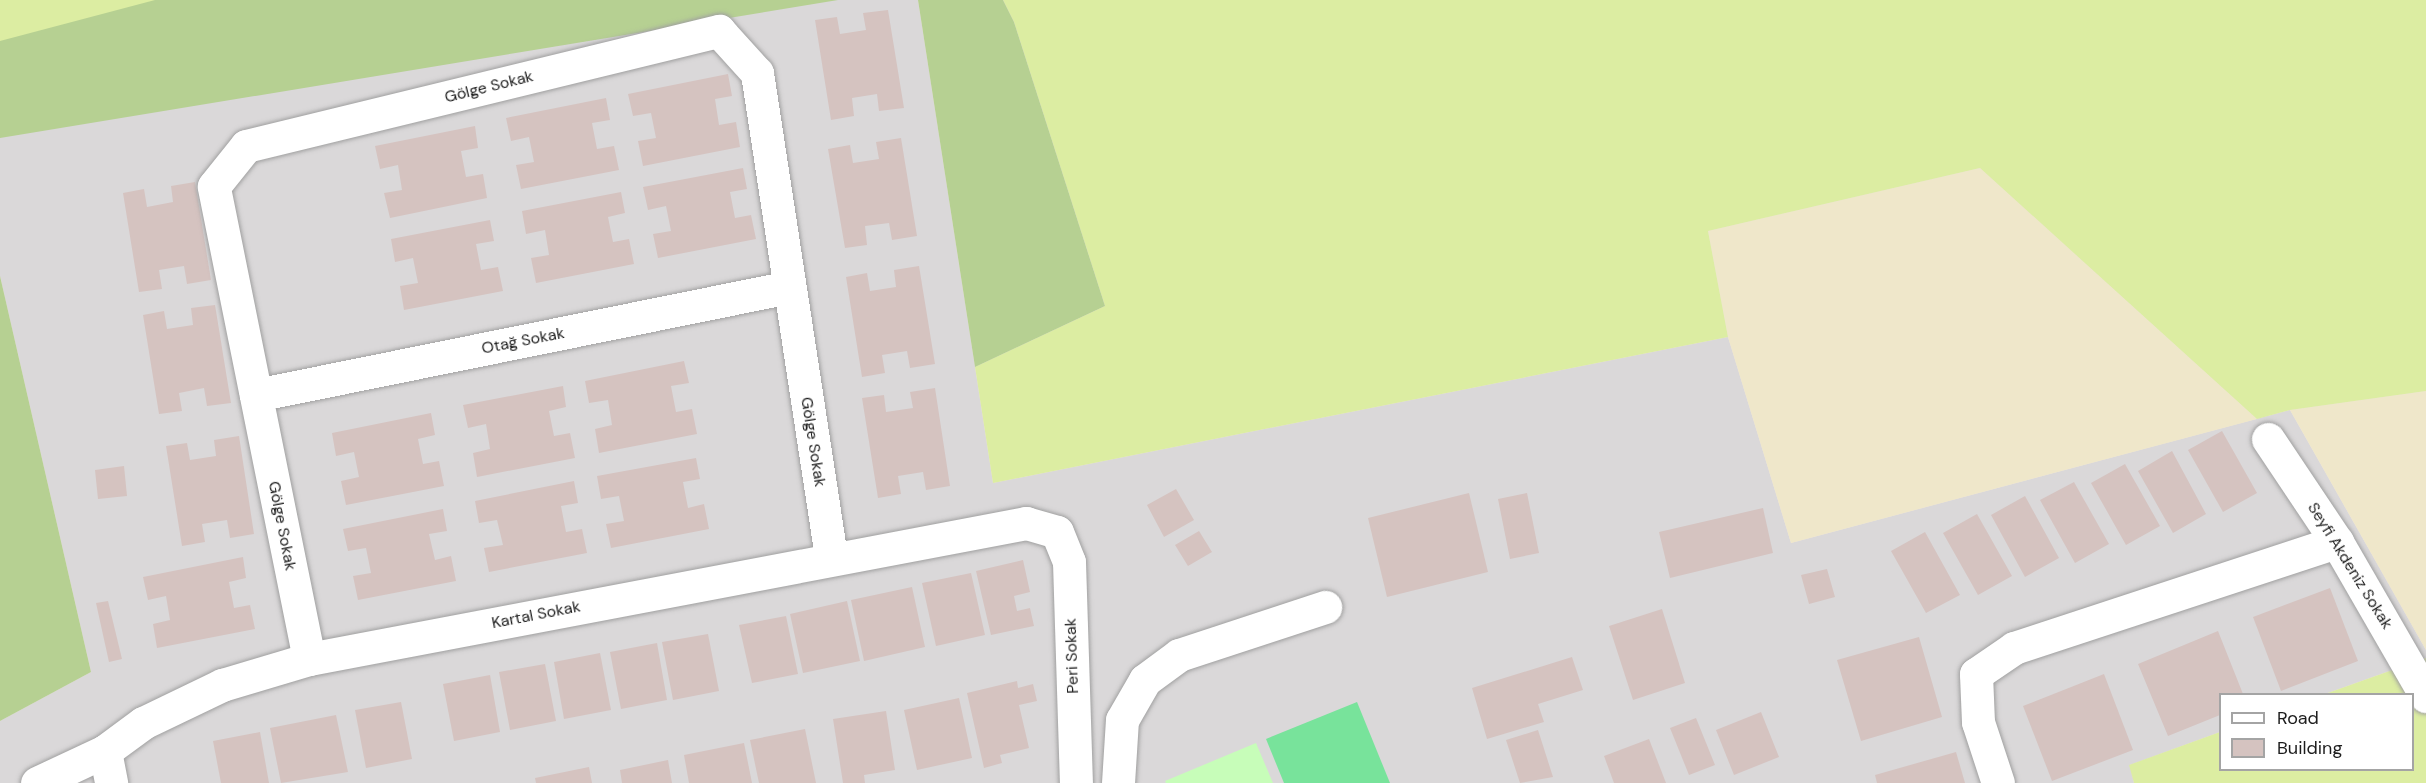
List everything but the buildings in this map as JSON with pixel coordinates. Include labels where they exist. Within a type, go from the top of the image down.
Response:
[{"type":"street","name":"Gölge Sokak","points":[[309,659],[214,186],[246,146],[719,31],[757,73],[831,558]]},
{"type":"street","name":"Otağ Sokak","points":[[256,395],[789,287]]},
{"type":"street","name":"Seyfi Akdeniz Sokak","points":[[2268,439],[2337,542],[2426,696]]},
{"type":"street","name":"Kartal Sokak","points":[[37,783],[105,751],[143,723],[222,685],[309,659],[831,558],[1026,523],[1057,532]]},
{"type":"street","name":"Peri Sokak","points":[[1057,532],[1069,562],[1076,783]]},
{"type":"street","points":[[1998,783],[1978,722],[1976,674],[2014,648],[2337,542]]},
{"type":"street","points":[[1118,783],[1122,720],[1145,680],[1179,655],[1325,607]]},
{"type":"street","points":[[105,751],[111,783]]},
{"type":"shaded area","points":[[577,0],[918,0],[993,483],[1728,337],[1791,543],[2290,410],[2426,650],[2426,658],[2328,693],[2219,693],[2219,732],[2130,765],[2134,783],[0,783],[0,721],[91,672],[0,276],[0,136]]},
{"type":"shaded area","points":[[1980,168],[2257,419],[1791,543],[1728,337],[1708,231]]},
{"type":"shaded area","points":[[2426,391],[2426,650],[2290,410]]},
{"type":"green space","points":[[0,0],[161,0],[0,44]]},
{"type":"green space","points":[[155,0],[838,0],[0,138],[0,41]]},
{"type":"green space","points":[[918,0],[1003,0],[1014,22],[1105,306],[975,367]]},
{"type":"green space","points":[[1003,0],[2426,0],[2426,391],[2290,410],[2257,419],[1980,168],[1708,231],[1728,337],[993,483],[975,367],[1105,306],[1014,22]]},
{"type":"green space","points":[[0,276],[91,672],[0,721]]},
{"type":"green space","points":[[2426,658],[2426,783],[2134,783],[2129,765],[2219,732],[2219,771],[2414,771],[2414,693],[2328,693]]},
{"type":"green space","points":[[1357,702],[1390,783],[1284,783],[1266,739]]},
{"type":"green space","points":[[1256,743],[1273,783],[1166,783],[1165,781]]}]
